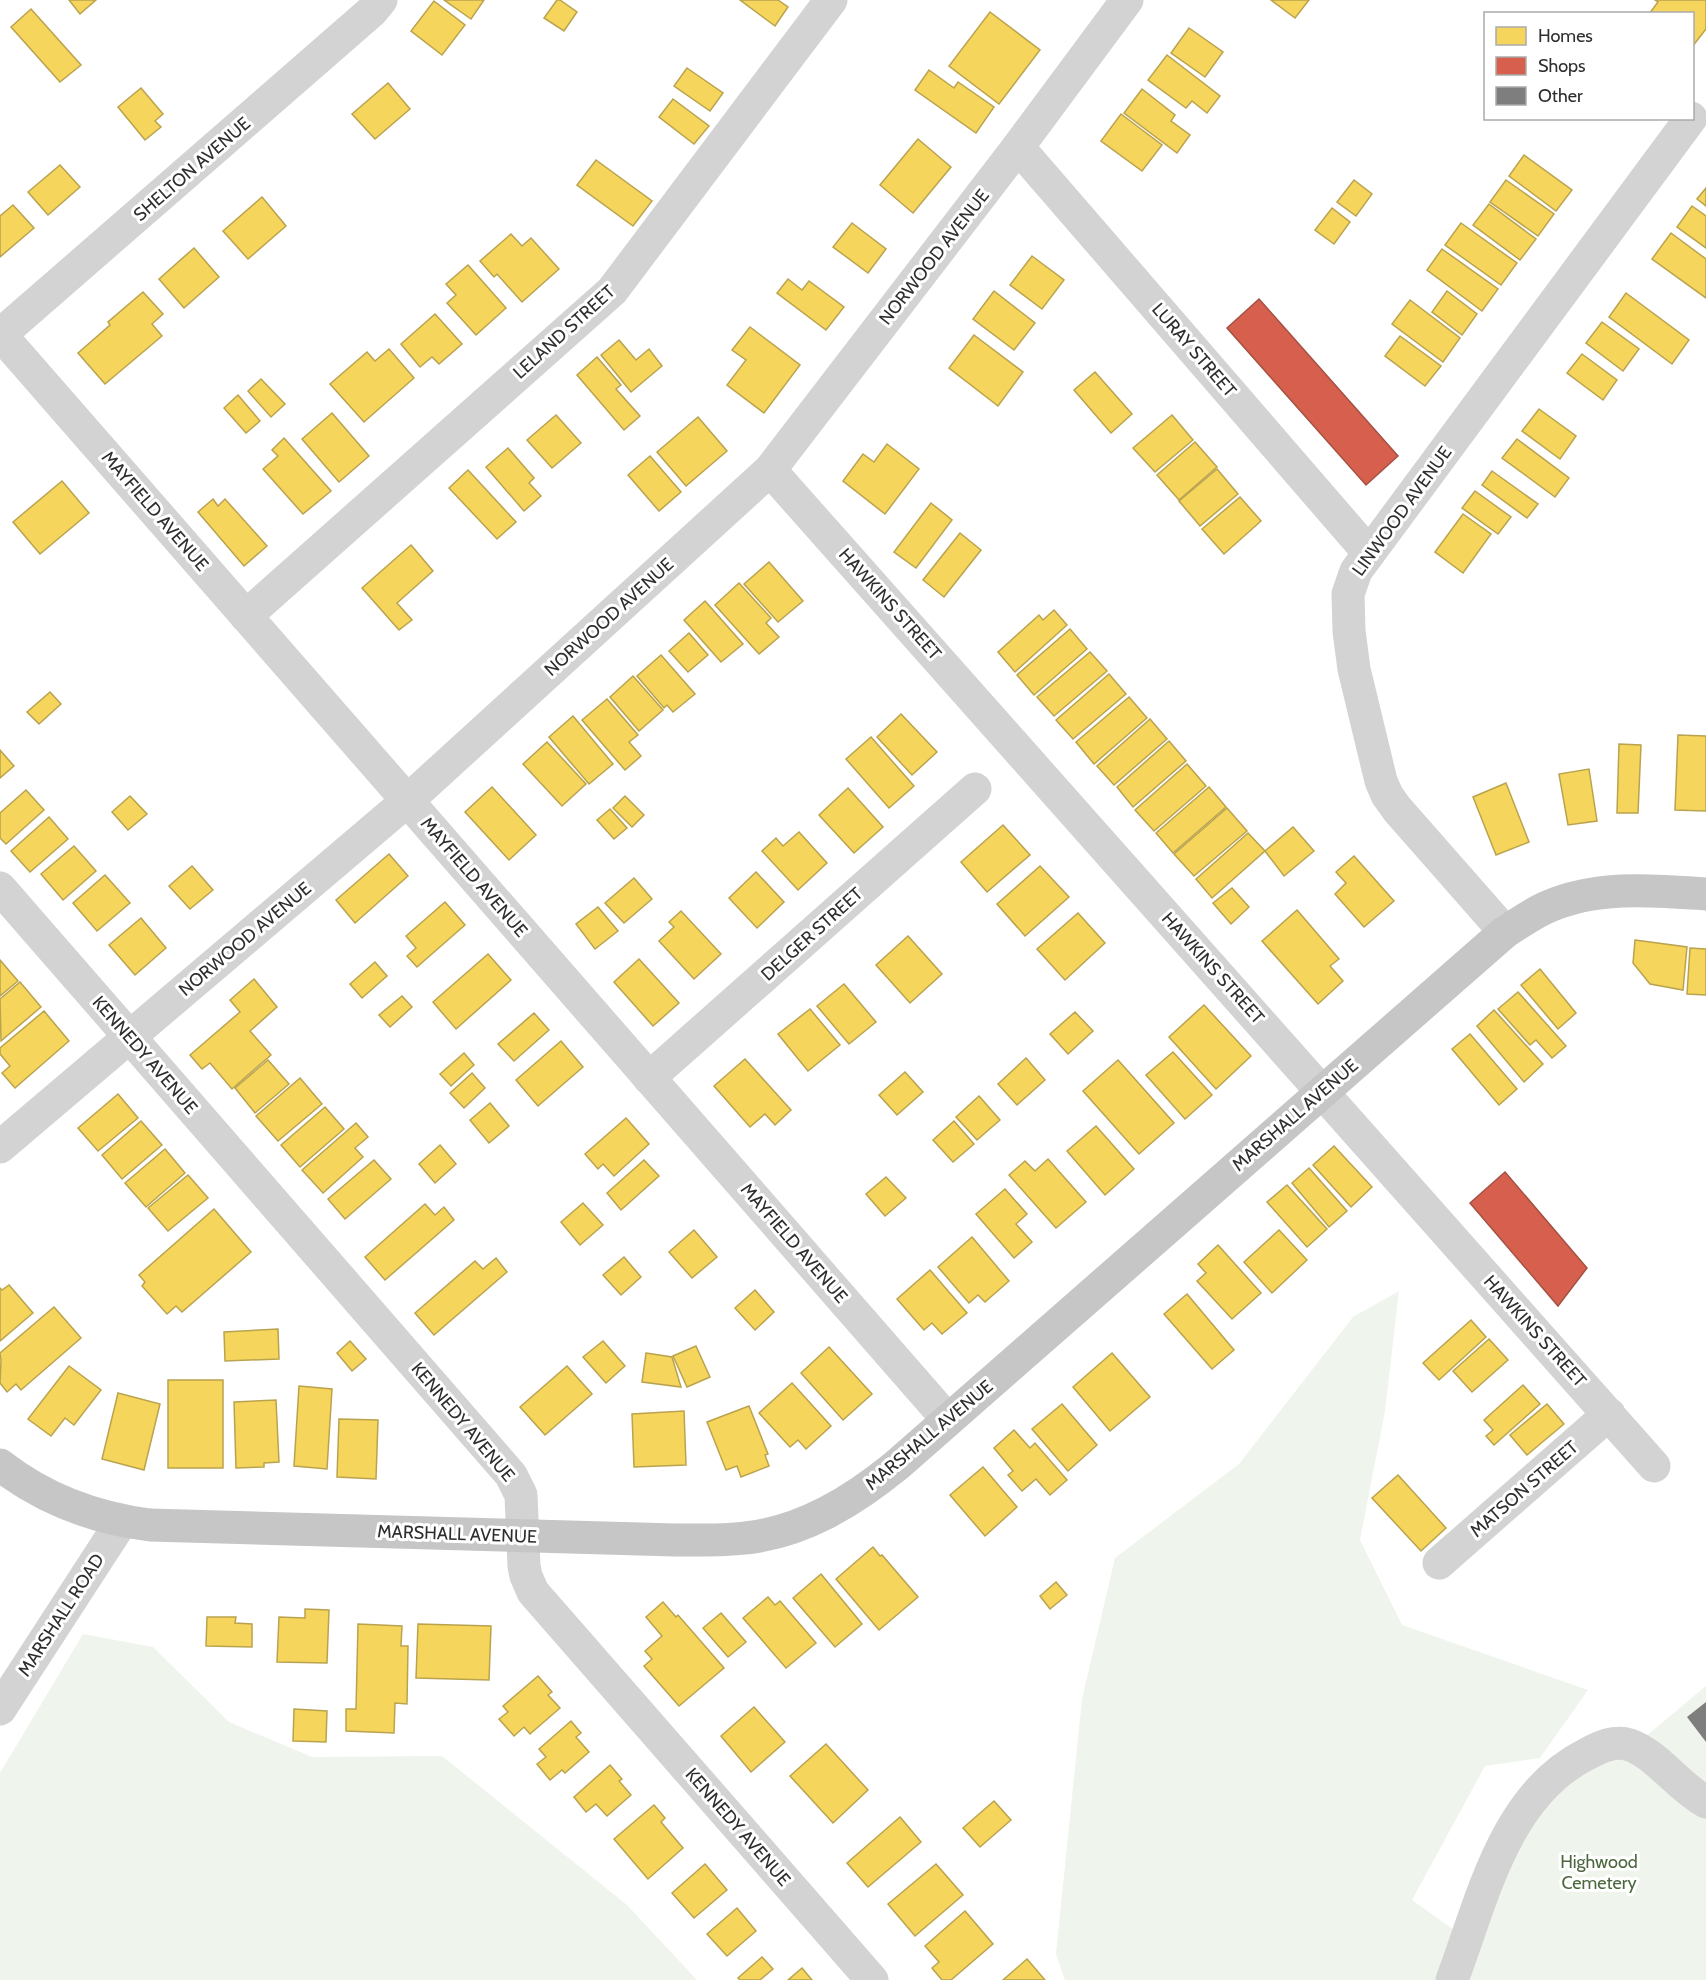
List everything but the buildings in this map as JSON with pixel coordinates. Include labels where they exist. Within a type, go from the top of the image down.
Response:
[{"type":"main road","name":"MARSHALL AVENUE","points":[[0,1465],[44,1495],[71,1507],[122,1521],[174,1526],[712,1540],[747,1538],[781,1531],[813,1520],[870,1487],[1505,932],[1545,908],[1572,898],[1599,892],[1658,891],[1706,894]]},
{"type":"street","name":"SHELTON AVENUE","points":[[0,335],[372,11],[381,0]]},
{"type":"street","name":"LELAND STREET","points":[[246,616],[612,291],[831,0]]},
{"type":"street","name":"NORWOOD AVENUE","points":[[0,1147],[407,801],[770,470],[1018,147],[1127,0]]},
{"type":"street","name":"LINWOOD AVENUE","points":[[1694,113],[1706,98]]},
{"type":"street","name":"LINWOOD AVENUE","points":[[1505,932],[1387,795],[1381,781],[1354,669],[1349,631],[1348,594],[1351,582],[1369,553],[1689,120]]},
{"type":"street","name":"LURAY STREET","points":[[1018,147],[1369,553]]},
{"type":"street","name":"MAYFIELD AVENUE","points":[[0,335],[948,1420]]},
{"type":"street","name":"HAWKINS STREET","points":[[770,470],[1654,1466]]},
{"type":"street","name":"DELGER STREET","points":[[649,1078],[975,789]]},
{"type":"street","name":"KENNEDY AVENUE","points":[[0,888],[511,1475],[521,1495],[524,1566],[533,1592],[872,1980]]},
{"type":"street","name":"MATSON STREET","points":[[1439,1563],[1609,1414]]},
{"type":"street","name":"MARSHALL ROAD","points":[[0,1709],[122,1521]]},
{"type":"street","points":[[1452,1980],[1490,1876],[1521,1812],[1558,1771],[1602,1746],[1619,1742],[1643,1751],[1688,1791],[1706,1802]]},
{"type":"green space","name":"Highwood Cemetery","points":[[1399,1291],[1385,1411],[1360,1540],[1402,1625],[1588,1690],[1540,1758],[1485,1766],[1412,1900],[1454,1930],[1587,1738],[1623,1727],[1645,1737],[1706,1686],[1706,1980],[1065,1980],[1056,1954],[1082,1699],[1115,1558],[1239,1464],[1353,1317]]},
{"type":"green space","points":[[83,1634],[153,1647],[229,1722],[312,1757],[442,1756],[627,1905],[697,1980],[0,1980],[0,1773]]}]
